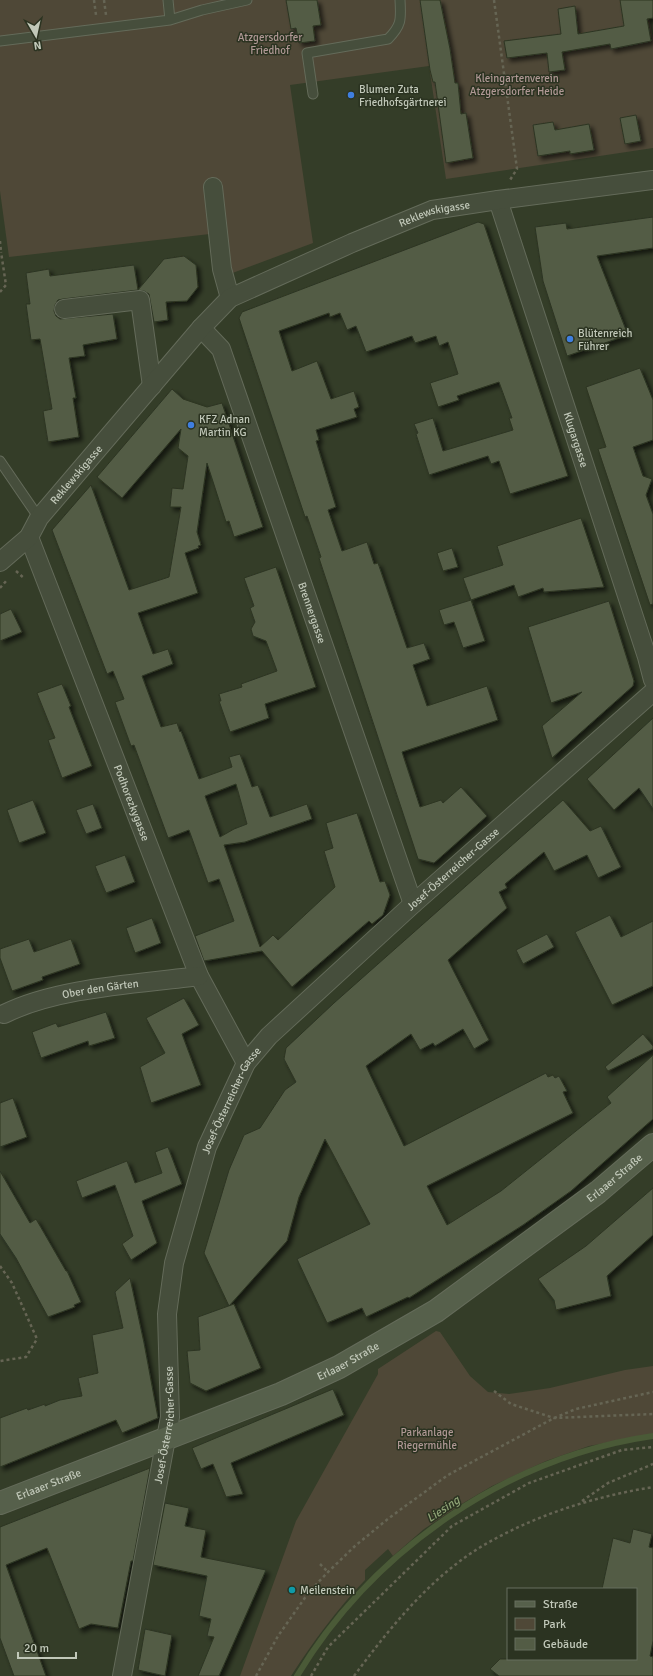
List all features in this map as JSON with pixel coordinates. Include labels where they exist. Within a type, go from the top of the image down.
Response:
[{"type":"main road","name":"Erlaaer Straße","points":[[0,1503],[281,1394],[339,1367],[436,1311],[598,1192],[653,1145]]},
{"type":"street","name":"Reklewskigasse","points":[[0,562],[29,537],[39,518],[200,328],[230,298],[352,243],[432,210],[653,180]]},
{"type":"street","points":[[213,187],[222,269],[230,298]]},
{"type":"street","name":"Klugargasse","points":[[498,200],[645,650],[653,680]]},
{"type":"street","points":[[64,309],[140,300],[152,386]]},
{"type":"street","name":"Brennergasse","points":[[200,328],[221,349],[413,904]]},
{"type":"street","name":"Podhorezkygasse","points":[[29,537],[199,976],[246,1063]]},
{"type":"street","name":"Josef-Österreicher-Gasse","points":[[122,1676],[170,1417],[167,1314],[174,1263],[207,1148],[246,1063],[269,1036],[413,904],[653,692]]},
{"type":"street","name":"Ober den Gärten","points":[[4,1014],[52,996],[199,976]]},
{"type":"lane","points":[[168,0],[170,20]]},
{"type":"lane","points":[[0,41],[170,20],[202,10],[247,0]]},
{"type":"lane","points":[[313,94],[307,53],[388,39],[397,30],[401,18],[400,0]]},
{"type":"lane","points":[[0,461],[39,518]]},
{"type":"path","points":[[494,0],[517,169],[498,200]]},
{"type":"path","points":[[0,241],[6,285],[0,292]]},
{"type":"path","points":[[0,1266],[12,1283],[37,1339],[26,1357],[0,1361]]},
{"type":"path","points":[[494,1390],[511,1404],[554,1418],[653,1414]]},
{"type":"path","points":[[256,1676],[278,1636],[309,1592],[328,1572],[355,1546],[383,1523],[448,1475],[554,1418],[576,1409],[653,1392]]},
{"type":"path","points":[[311,1676],[328,1647],[452,1526],[529,1483],[622,1450],[653,1447]]},
{"type":"path","points":[[580,1502],[608,1483],[653,1464]]},
{"type":"path","points":[[354,1676],[380,1641],[416,1601],[451,1569],[478,1549],[508,1532],[547,1514],[580,1502],[653,1487]]},
{"type":"path","points":[[320,1564],[328,1572]]},
{"type":"green space","points":[[0,0],[646,0],[653,39],[653,148],[446,179],[429,66],[290,85],[313,243],[219,278],[210,234],[9,257],[0,191]]},
{"type":"green space","name":"Parkanlage Riegermühle","points":[[436,1331],[440,1332],[470,1376],[488,1392],[509,1394],[550,1388],[625,1370],[653,1366],[653,1434],[589,1446],[546,1461],[492,1486],[424,1529],[393,1556],[388,1549],[365,1570],[365,1580],[326,1626],[291,1676],[240,1676],[296,1521],[378,1374],[378,1369]]},
{"type":"building","points":[[286,0],[317,0],[321,25],[313,26],[315,41],[299,43],[296,28],[291,29]]},
{"type":"building","points":[[420,0],[440,0],[455,83],[458,83],[461,114],[466,113],[473,158],[446,163],[435,82],[433,82],[430,70]]},
{"type":"building","points":[[620,0],[653,0],[653,18],[647,19],[651,41],[611,49],[610,44],[562,52],[565,70],[549,72],[547,53],[507,58],[504,41],[561,34],[558,9],[575,6],[578,34],[624,26]]},
{"type":"building","points":[[636,115],[641,141],[625,144],[620,118]]},
{"type":"building","points":[[553,122],[555,130],[589,124],[594,150],[570,154],[570,151],[538,156],[533,125]]},
{"type":"building","points":[[653,217],[653,248],[597,256],[628,335],[567,356],[543,281],[535,227],[566,223],[567,229]]},
{"type":"building","points":[[478,222],[484,224],[568,476],[510,494],[499,461],[491,464],[488,456],[429,475],[416,434],[418,433],[414,424],[433,418],[443,451],[513,430],[509,418],[512,418],[499,382],[457,396],[459,400],[438,407],[430,383],[458,374],[448,342],[439,346],[436,336],[415,343],[412,336],[366,352],[356,326],[347,330],[340,313],[330,317],[329,313],[279,331],[292,371],[317,361],[331,399],[354,391],[359,407],[354,409],[357,417],[316,430],[319,440],[316,441],[336,507],[328,510],[342,551],[367,542],[374,564],[378,563],[407,648],[424,643],[430,659],[413,665],[427,706],[487,686],[498,720],[402,752],[420,807],[441,800],[443,803],[461,787],[487,816],[434,863],[418,859],[319,558],[321,557],[307,516],[305,517],[239,318],[242,312]]},
{"type":"building","points":[[184,256],[196,265],[198,287],[187,301],[166,302],[168,320],[154,322],[149,294],[138,290],[164,259]]},
{"type":"building","points":[[134,265],[138,290],[63,299],[58,300],[55,305],[54,311],[56,316],[60,319],[113,314],[117,339],[83,345],[85,356],[69,358],[76,398],[73,398],[79,437],[48,442],[43,411],[52,409],[40,339],[31,340],[26,304],[30,304],[26,273],[49,269],[50,276]]},
{"type":"building","points":[[640,368],[653,400],[653,440],[633,447],[643,476],[652,479],[646,495],[653,514],[653,604],[650,605],[598,449],[606,447],[586,387]]},
{"type":"building","points":[[172,389],[183,399],[207,407],[222,403],[263,527],[234,537],[229,521],[226,522],[207,463],[197,532],[201,545],[198,546],[199,548],[185,553],[198,593],[138,613],[153,654],[168,649],[173,664],[142,676],[161,727],[177,723],[199,779],[232,767],[229,757],[240,754],[252,787],[258,785],[270,817],[307,804],[312,819],[245,842],[224,845],[260,947],[273,935],[278,940],[335,887],[324,851],[333,848],[326,823],[357,813],[380,882],[385,881],[390,895],[383,915],[372,924],[369,921],[292,987],[262,951],[204,961],[195,936],[234,921],[219,879],[208,883],[189,830],[168,838],[134,745],[131,746],[115,702],[124,699],[113,671],[107,674],[52,530],[91,485],[129,590],[169,577],[181,507],[170,507],[172,488],[183,489],[188,456],[178,448],[181,429],[122,498],[97,477]],"holes":[[[236,784],[247,824],[220,837],[205,796]]]},
{"type":"building","points":[[581,518],[604,587],[544,592],[543,588],[518,597],[514,585],[471,600],[463,578],[503,565],[497,546]]},
{"type":"building","points":[[452,548],[458,567],[443,571],[437,553]]},
{"type":"building","points":[[276,567],[316,687],[265,704],[269,718],[230,732],[219,701],[221,701],[219,694],[242,687],[241,684],[277,671],[266,641],[253,636],[251,629],[255,622],[250,608],[254,606],[244,578]]},
{"type":"building","points":[[471,600],[485,641],[463,648],[454,622],[444,625],[439,610]]},
{"type":"building","points":[[609,601],[634,681],[633,686],[552,758],[542,726],[582,692],[551,703],[528,627]]},
{"type":"building","points":[[11,609],[22,632],[0,641],[0,614]]},
{"type":"building","points":[[62,684],[71,706],[69,707],[92,766],[62,778],[48,740],[55,738],[37,693]]},
{"type":"building","points":[[653,718],[653,809],[639,788],[614,810],[587,779]]},
{"type":"building","points":[[33,800],[46,833],[19,843],[7,810]]},
{"type":"building","points":[[563,800],[590,831],[601,826],[621,867],[598,878],[587,855],[554,871],[544,852],[505,884],[507,888],[499,892],[507,908],[448,960],[489,1040],[474,1049],[463,1029],[435,1046],[433,1043],[420,1050],[411,1034],[366,1066],[404,1146],[546,1073],[548,1077],[553,1075],[555,1078],[559,1076],[567,1091],[563,1092],[573,1113],[427,1186],[447,1225],[501,1191],[611,1103],[607,1097],[653,1055],[653,1119],[571,1191],[523,1225],[409,1298],[408,1297],[366,1317],[362,1308],[327,1323],[297,1259],[370,1224],[325,1139],[299,1197],[287,1241],[229,1306],[204,1253],[229,1170],[244,1135],[260,1128],[285,1090],[296,1082],[284,1059],[286,1048],[334,1003]]},
{"type":"building","points":[[93,804],[102,828],[86,834],[76,810]]},
{"type":"building","points":[[125,855],[135,882],[106,893],[95,866]]},
{"type":"building","points":[[610,915],[621,937],[653,921],[653,986],[612,1005],[575,932]]},
{"type":"building","points":[[152,918],[161,943],[135,953],[126,928]]},
{"type":"building","points":[[547,934],[554,947],[523,964],[516,950]]},
{"type":"building","points":[[29,939],[34,952],[71,939],[80,964],[42,977],[43,980],[12,991],[0,958],[0,949]]},
{"type":"building","points":[[184,998],[199,1025],[182,1034],[201,1085],[151,1103],[140,1067],[165,1053],[146,1018]]},
{"type":"building","points":[[106,1012],[115,1038],[89,1046],[88,1041],[41,1058],[32,1032],[56,1023],[58,1027]]},
{"type":"building","points":[[643,1034],[653,1046],[653,1049],[608,1071],[605,1067]]},
{"type":"building","points":[[13,1098],[27,1137],[0,1147],[0,1103]]},
{"type":"building","points":[[168,1147],[182,1184],[142,1201],[157,1243],[131,1260],[122,1244],[133,1236],[115,1185],[82,1198],[76,1181],[127,1161],[135,1183],[162,1173],[155,1152]]},
{"type":"building","points":[[0,1171],[30,1223],[36,1219],[67,1271],[81,1302],[74,1305],[75,1307],[48,1317],[16,1258],[0,1234]]},
{"type":"building","points":[[653,1188],[653,1235],[607,1276],[611,1296],[556,1310],[554,1300],[538,1279],[586,1246]]},
{"type":"building","points":[[130,1278],[158,1418],[122,1433],[116,1420],[0,1467],[0,1418],[27,1408],[28,1410],[45,1404],[45,1406],[60,1400],[82,1396],[78,1378],[98,1373],[92,1335],[123,1328],[115,1292]]},
{"type":"building","points":[[234,1304],[261,1368],[206,1391],[190,1383],[187,1351],[200,1350],[198,1317]]},
{"type":"building","points":[[333,1389],[344,1415],[231,1463],[243,1494],[226,1497],[213,1464],[201,1469],[192,1448]]},
{"type":"building","points":[[150,1468],[133,1561],[131,1561],[118,1628],[91,1624],[79,1629],[47,1548],[6,1565],[46,1676],[14,1676],[0,1638],[0,1527]]},
{"type":"building","points":[[165,1503],[189,1508],[185,1526],[206,1530],[201,1557],[266,1570],[219,1676],[198,1676],[214,1637],[207,1636],[211,1619],[199,1616],[207,1576],[153,1565]]},
{"type":"building","points":[[633,1529],[652,1534],[649,1547],[653,1548],[653,1641],[650,1656],[653,1657],[653,1676],[499,1676],[490,1669],[500,1659],[637,1660],[637,1588],[602,1588],[613,1538],[630,1543]]},
{"type":"building","points":[[145,1629],[172,1635],[165,1676],[138,1670]]},
{"type":"waterway","name":"Liesing","points":[[297,1676],[328,1630],[364,1588],[405,1550],[449,1517],[496,1488],[546,1465],[599,1447],[653,1436]]},
{"type":"place","name":"Blumen Zuta Friedhofsgärtnerei","points":[[351,95]]},
{"type":"place","name":"Blütenreich Führer","points":[[570,339]]},
{"type":"place","name":"KFZ Adnan Martin KG","points":[[191,425]]},
{"type":"place","name":"Meilenstein","points":[[292,1590]]},
{"type":"park label","name":"Atzgersdorfer Friedhof","points":[[270,43]]},
{"type":"park label","name":"Kleingartenverein Atzgersdorfer Heide","points":[[517,84]]}]
